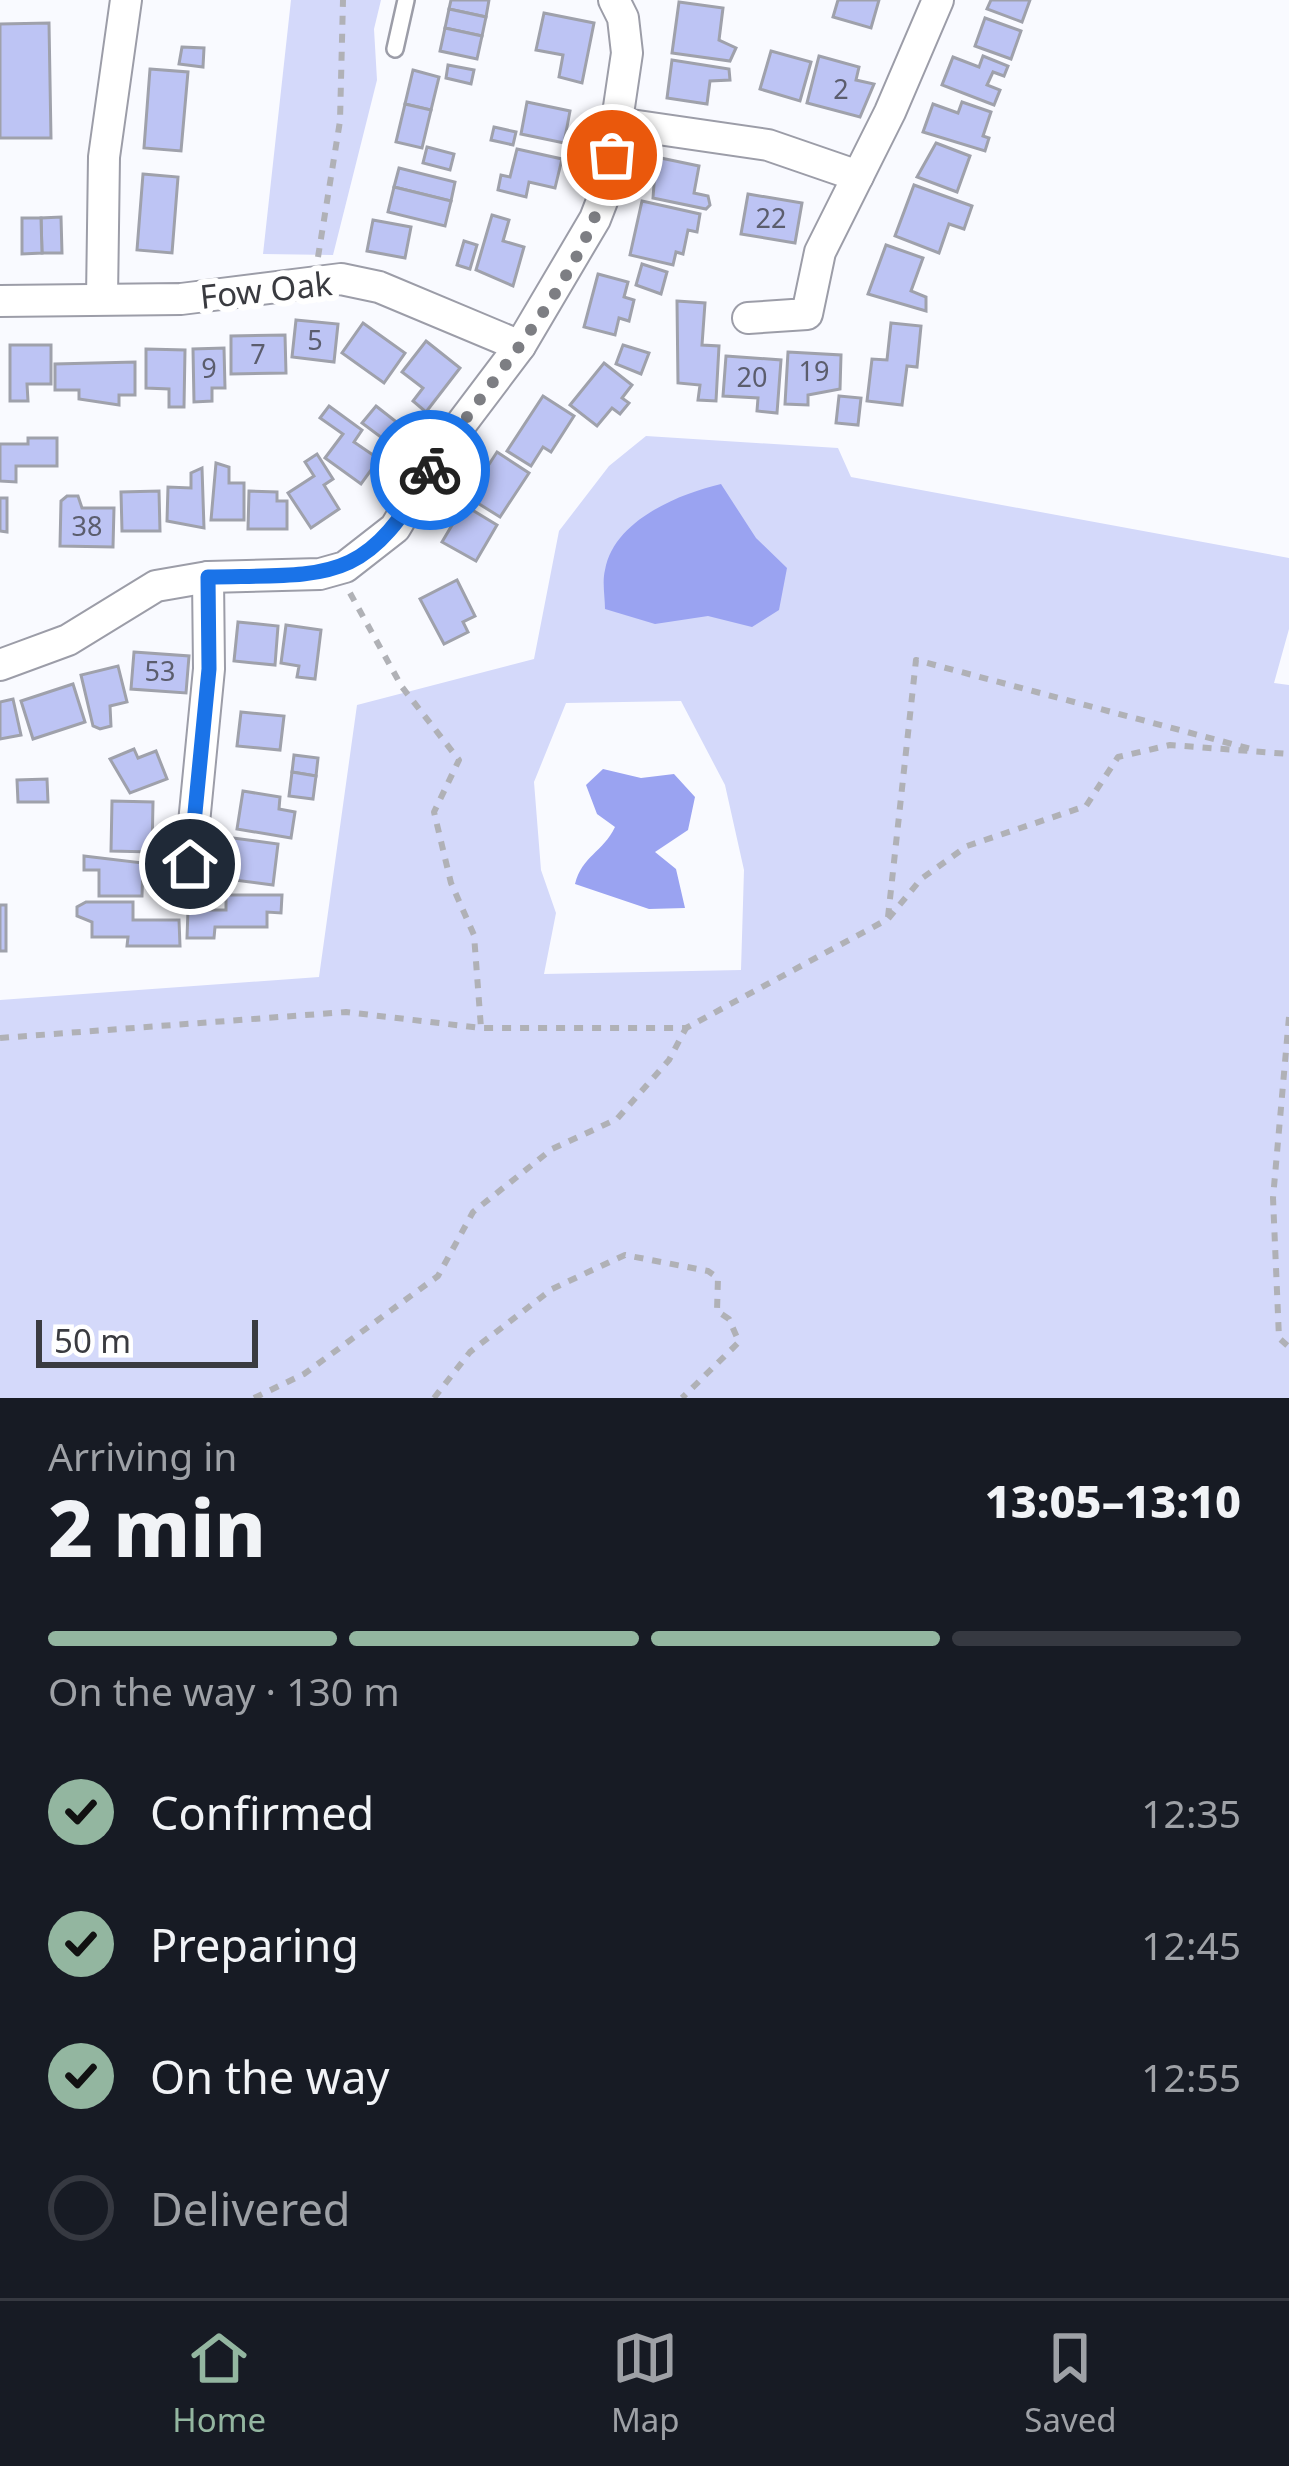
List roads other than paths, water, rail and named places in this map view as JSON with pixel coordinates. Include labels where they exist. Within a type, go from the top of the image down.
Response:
[{"type":"street","points":[[102,298],[105,142],[126,0]]},
{"type":"street","points":[[0,665],[68,640],[156,586],[208,577],[337,569],[372,550],[395,528],[443,448],[520,346],[595,220],[607,188],[627,53],[623,18],[614,0]]},
{"type":"street","points":[[748,318],[808,314],[820,252],[938,0]]},
{"type":"street","points":[[617,124],[768,145],[858,176]]},
{"type":"street","name":"Fow Oak","points":[[0,301],[182,299],[315,278],[379,287],[520,346]]},
{"type":"street","points":[[190,864],[209,669],[208,577]]},
{"type":"lane","points":[[395,49],[406,0]]},
{"type":"water","points":[[721,484],[756,538],[787,568],[779,610],[752,627],[708,616],[655,624],[605,609],[605,570],[621,537],[668,502]]},
{"type":"water","points":[[603,769],[641,778],[674,774],[695,797],[688,830],[655,852],[676,869],[685,908],[649,909],[575,884],[615,827],[597,814],[586,785]]}]
